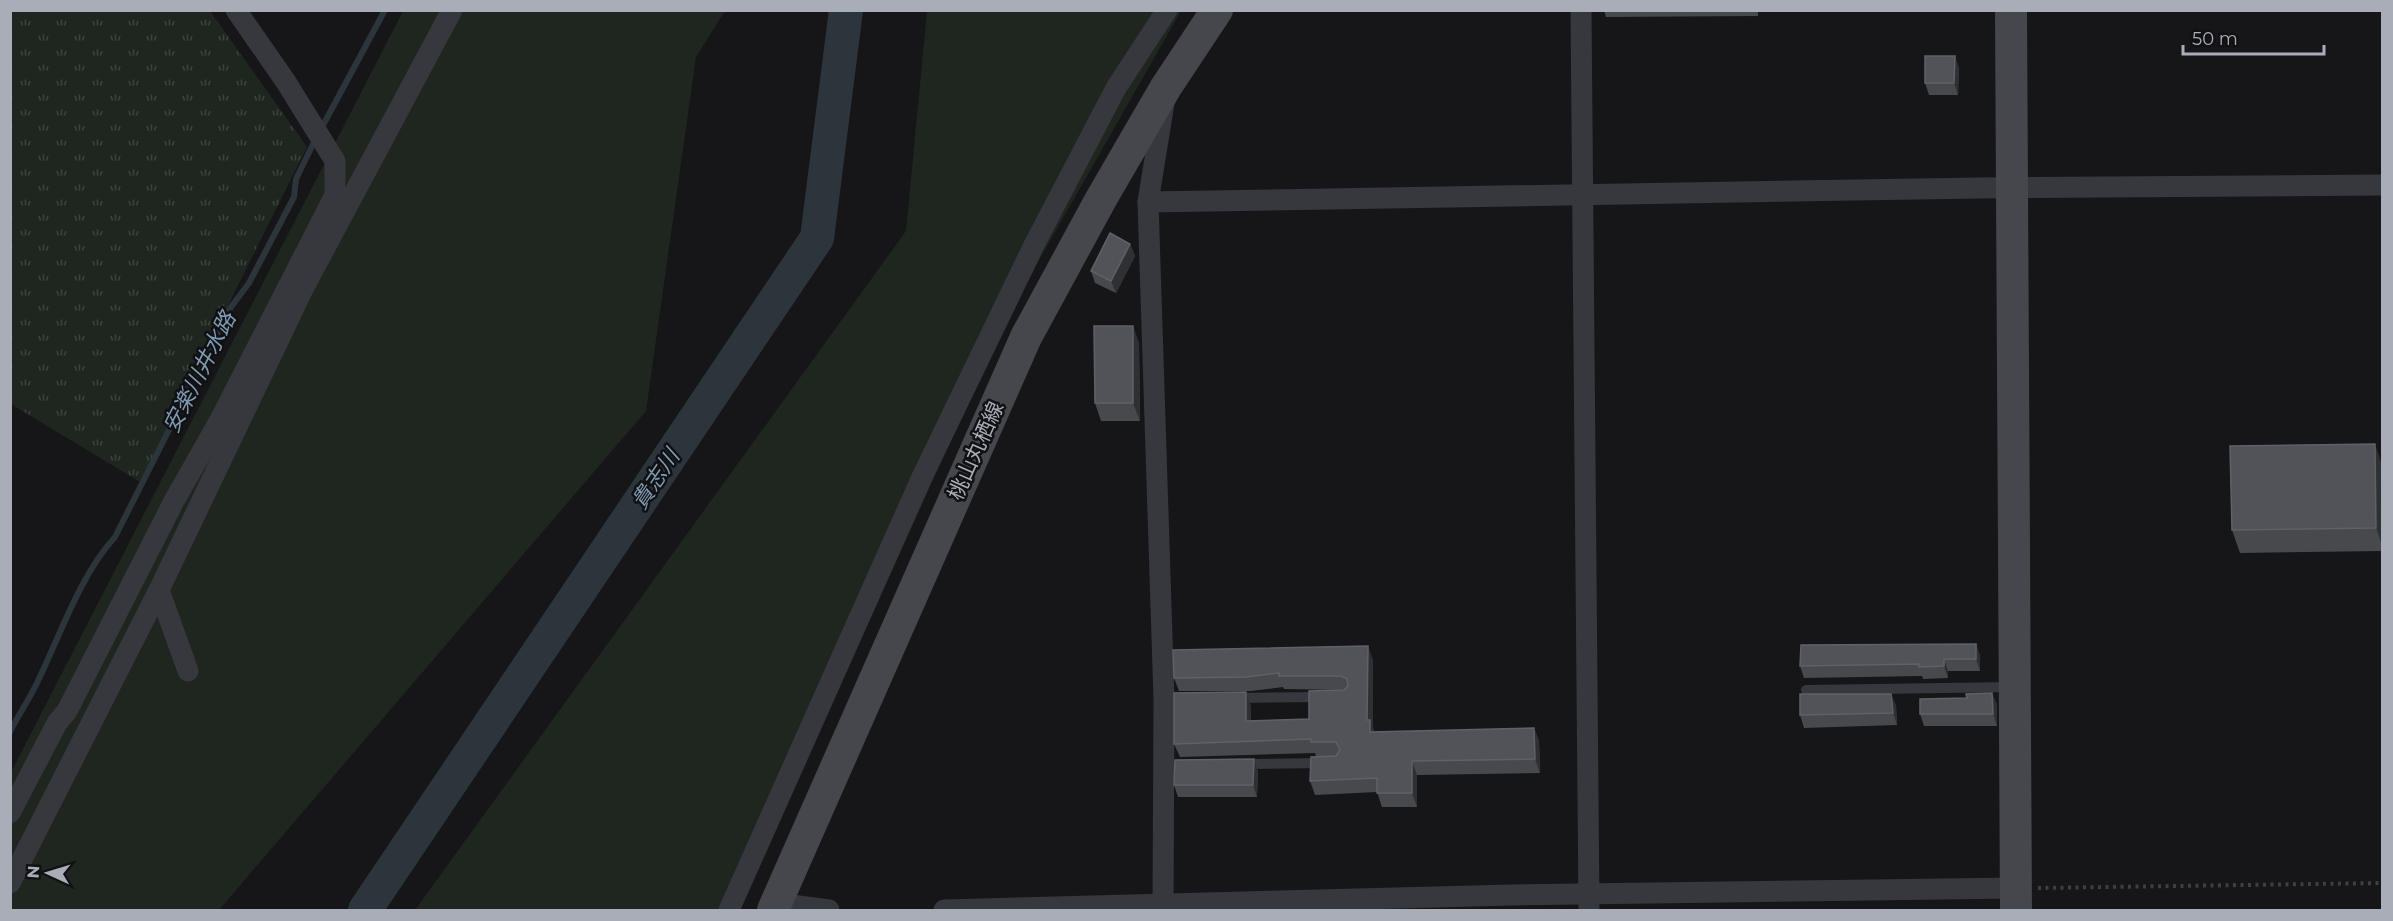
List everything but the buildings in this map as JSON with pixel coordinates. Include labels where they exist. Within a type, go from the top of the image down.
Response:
[{"type":"main road","name":"桃山丸栖線","points":[[775,907],[1026,337],[1101,199],[1166,87],[1217,10]]},
{"type":"main road","points":[[2011,10],[2016,899]]},
{"type":"street","points":[[10,813],[57,723],[67,711],[174,501],[220,420],[335,195],[335,161],[236,10]]},
{"type":"street","points":[[10,883],[159,590],[303,289],[452,10]]},
{"type":"street","points":[[729,910],[922,477],[1014,287],[1116,88],[1167,10]]},
{"type":"street","points":[[1581,10],[1589,902]]},
{"type":"street","points":[[1163,907],[1169,699],[1148,202],[1166,87]]},
{"type":"street","points":[[1148,202],[2012,188],[2382,185]]},
{"type":"street","points":[[159,590],[188,671]]},
{"type":"street","points":[[944,910],[2016,899]]},
{"type":"street","points":[[775,907],[829,910]]},
{"type":"lane","points":[[1806,690],[2014,687]]},
{"type":"lane","points":[[1221,698],[1335,697]]},
{"type":"lane","points":[[1232,764],[1338,763]]},
{"type":"path","points":[[2016,899],[2382,883]]},
{"type":"green space","points":[[10,11],[210,11],[307,147],[140,482],[11,404]]},
{"type":"green space","points":[[403,11],[725,11],[696,57],[646,411],[219,910],[11,910],[10,774]]},
{"type":"green space","points":[[927,11],[1181,11],[1009,313],[738,910],[415,910],[906,231]]},
{"type":"waterway","name":"安楽川井水路","points":[[321,129],[385,10]]},
{"type":"waterway","name":"貴志川","points":[[365,910],[817,238],[846,10]]},
{"type":"waterway","name":"安楽川井水路","points":[[10,732],[37,683],[91,569],[115,537],[231,307],[249,283],[294,197],[296,179],[316,138]]}]
